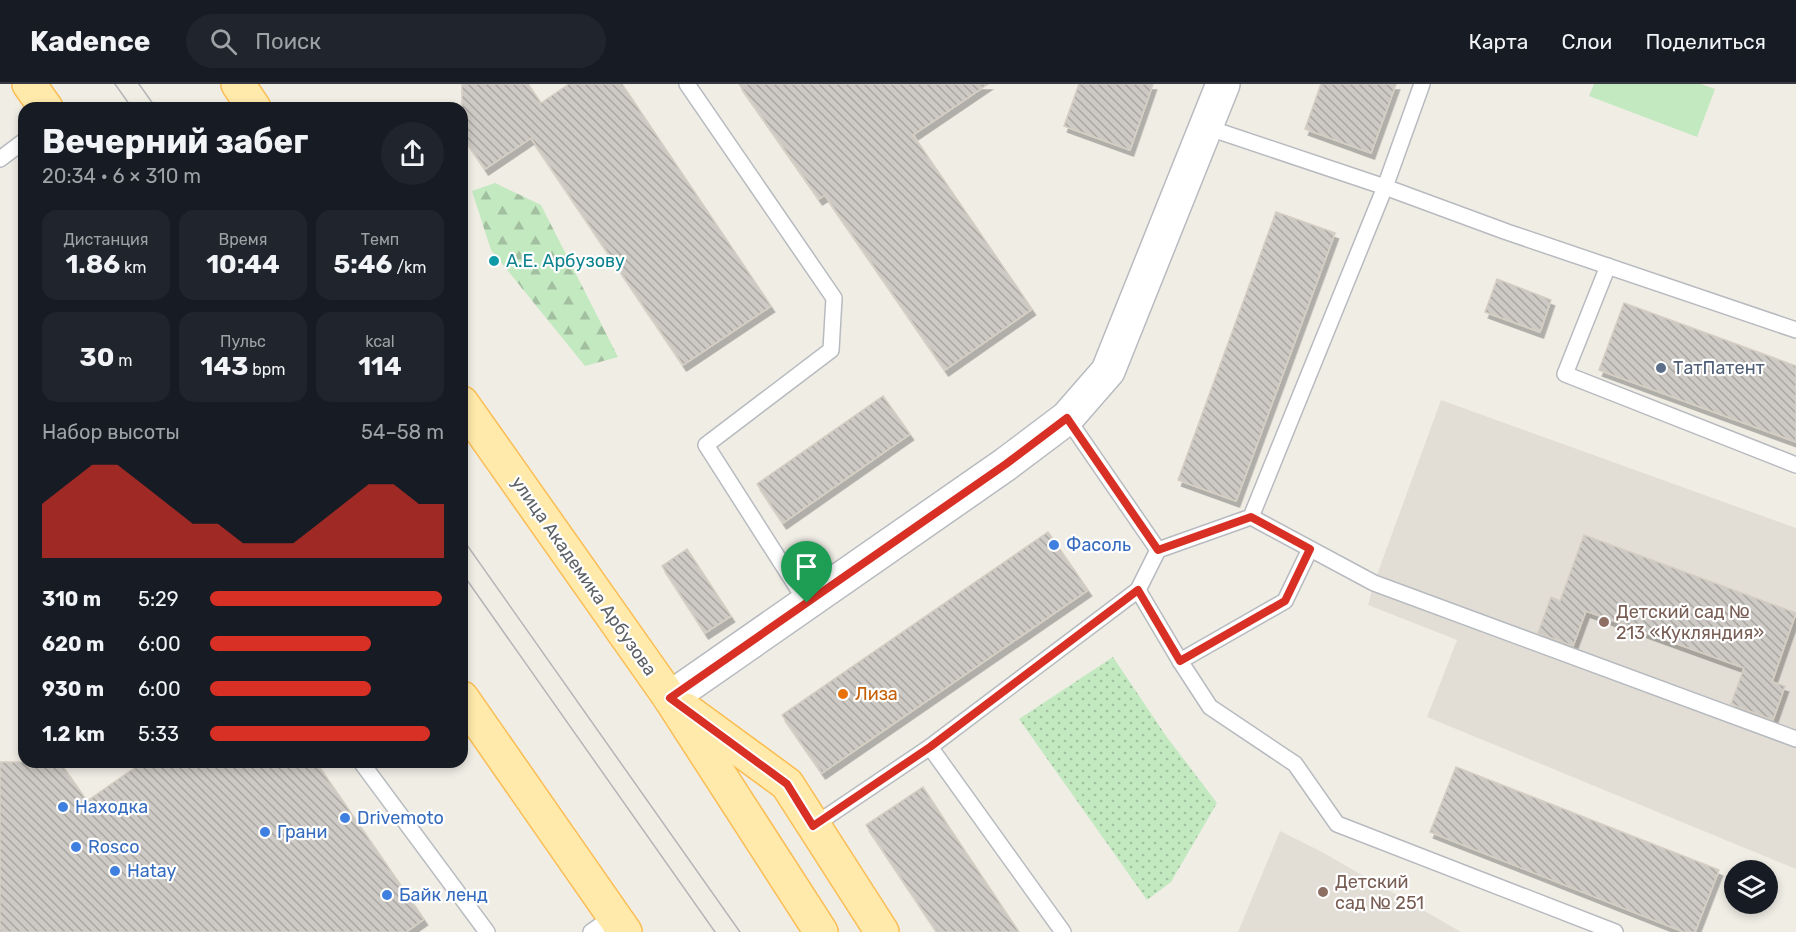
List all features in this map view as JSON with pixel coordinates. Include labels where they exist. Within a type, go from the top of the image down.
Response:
[{"type":"main road","points":[[29,84],[41,102]]},
{"type":"main road","points":[[238,84],[250,102]]},
{"type":"main road","name":"улица Академика Арбузова","points":[[468,412],[670,698],[820,932]]},
{"type":"main road","points":[[670,698],[787,784],[882,932]]},
{"type":"main road","points":[[468,707],[610,927]]},
{"type":"street","points":[[670,698],[1006,464],[1067,418],[1108,371],[1223,84]]},
{"type":"lane","points":[[687,84],[834,298],[831,350],[706,445],[807,603]]},
{"type":"lane","points":[[1251,517],[1385,187],[1422,84]]},
{"type":"lane","points":[[1206,127],[1796,330]]},
{"type":"lane","points":[[0,159],[18,146]]},
{"type":"lane","points":[[1608,266],[1565,374],[1796,465]]},
{"type":"lane","points":[[1067,418],[1158,550]]},
{"type":"lane","points":[[813,826],[930,747],[1138,590],[1158,550],[1251,517],[1374,583],[1796,738]]},
{"type":"lane","points":[[1180,661],[1285,601],[1310,549]]},
{"type":"lane","points":[[1138,590],[1210,707],[1295,764],[1337,824],[1614,932]]},
{"type":"lane","points":[[930,747],[1063,932]]},
{"type":"lane","points":[[365,768],[487,932]]},
{"type":"shaded area","name":"Детский сад № 213 «Кукляндия»","points":[[1441,400],[1796,528],[1796,869],[1427,717],[1457,640],[1368,605]]},
{"type":"shaded area","name":"Детский сад № 251","points":[[1280,831],[1322,852],[1461,932],[1238,932]]},
{"type":"green space","points":[[1594,84],[1701,84],[1715,89],[1697,137],[1589,96]]},
{"type":"green space","points":[[495,183],[541,205],[618,357],[585,366],[491,250],[472,191]]},
{"type":"green space","points":[[1113,657],[1166,736],[1217,803],[1171,882],[1147,900],[1019,719]]},
{"type":"building","points":[[462,84],[528,84],[541,103],[569,84],[622,84],[771,306],[683,365],[531,138],[485,169],[468,144],[468,102],[462,102]]},
{"type":"building","points":[[739,84],[988,84],[913,135],[1032,309],[945,370],[825,195],[819,199]]},
{"type":"building","points":[[1079,84],[1153,84],[1130,150],[1064,126]]},
{"type":"building","points":[[1321,84],[1396,84],[1371,153],[1305,129]]},
{"type":"building","points":[[1276,212],[1335,233],[1236,501],[1178,480]]},
{"type":"building","points":[[1497,279],[1551,300],[1540,332],[1485,312]]},
{"type":"building","points":[[1624,303],[1796,366],[1796,442],[1599,370]]},
{"type":"building","points":[[883,396],[910,434],[783,523],[757,484]]},
{"type":"building","points":[[1048,532],[1088,590],[822,773],[782,715]]},
{"type":"building","points":[[1584,535],[1796,613],[1772,682],[1785,686],[1773,720],[1731,704],[1744,668],[1586,611],[1573,646],[1538,633],[1551,597],[1560,601]]},
{"type":"building","points":[[687,549],[731,616],[705,633],[662,566]]},
{"type":"building","points":[[0,762],[18,762],[18,768],[64,768],[87,801],[134,768],[320,768],[424,919],[406,932],[0,932]]},
{"type":"building","points":[[1456,767],[1719,870],[1695,932],[1684,932],[1430,832]]},
{"type":"building","points":[[923,787],[1019,932],[937,932],[866,825]]},
{"type":"tram line","points":[[115,84],[128,102]]},
{"type":"tram line","points":[[139,84],[152,102]]},
{"type":"tram line","points":[[468,547],[740,932]]},
{"type":"tram line","points":[[468,582],[715,932]]},
{"type":"place","name":"А.Е. Арбузову","points":[[494,261]]},
{"type":"place","name":"ТатПатент","points":[[1661,368]]},
{"type":"place","name":"Фасоль","points":[[1054,545]]},
{"type":"place","name":"Детский сад № 213 «Кукляндия»","points":[[1604,622]]},
{"type":"place","name":"Лиза","points":[[843,694]]},
{"type":"place","name":"Находка","points":[[63,807]]},
{"type":"place","name":"Drivemoto","points":[[345,818]]},
{"type":"place","name":"Грани","points":[[265,832]]},
{"type":"place","name":"Rosco","points":[[76,847]]},
{"type":"place","name":"Hatay","points":[[115,871]]},
{"type":"place","name":"Детский сад № 251","points":[[1323,892]]},
{"type":"place","name":"Байк ленд","points":[[387,895]]},
{"type":"route","points":[[1067,418],[1158,550],[1251,517],[1310,549],[1285,601],[1180,661],[1138,590],[930,747],[813,826],[787,784],[670,698],[807,603],[1006,464],[1067,418]]}]
